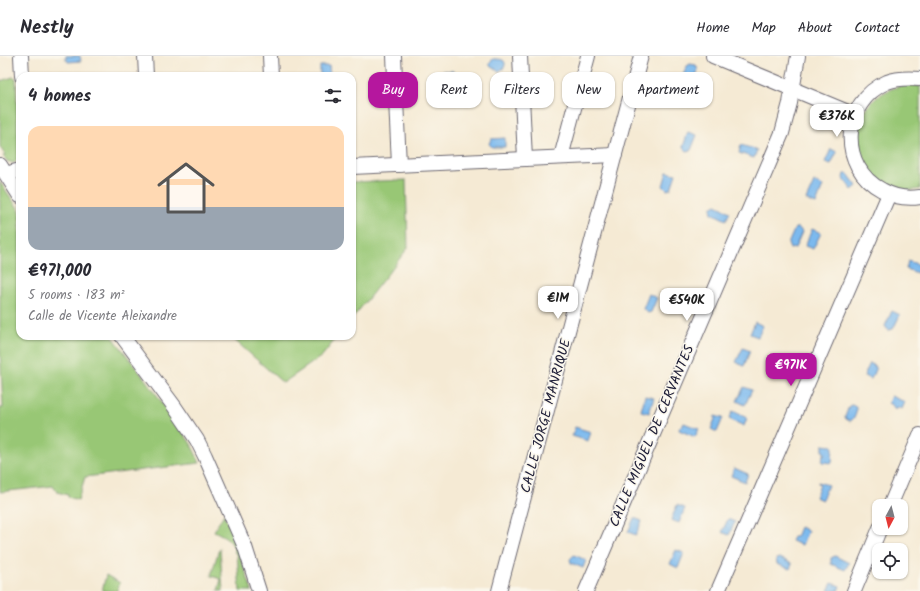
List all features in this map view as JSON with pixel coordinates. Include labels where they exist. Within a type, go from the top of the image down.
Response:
[{"type":"street","points":[[21,56],[22,72]]},
{"type":"street","points":[[145,56],[146,72]]},
{"type":"street","points":[[270,56],[271,72]]},
{"type":"street","points":[[394,56],[399,165]]},
{"type":"street","points":[[520,56],[525,159]]},
{"type":"street","points":[[561,157],[588,56]]},
{"type":"street","name":"CALLE JORGE MANRIQUE","points":[[500,591],[641,56]]},
{"type":"street","points":[[713,56],[855,115]]},
{"type":"street","name":"CALLE MIGUEL DE CERVANTES","points":[[586,591],[782,133],[793,89],[798,56]]},
{"type":"street","points":[[920,79],[899,79],[887,82],[876,88],[867,96],[859,106],[855,115],[851,130],[850,143],[858,168],[866,179],[876,187],[889,194],[900,197],[920,197]]},
{"type":"street","points":[[356,167],[615,155]]},
{"type":"street","points":[[3,170],[16,170]]},
{"type":"street","points":[[3,170],[16,190]]},
{"type":"street","points":[[718,591],[889,194]]},
{"type":"street","points":[[125,340],[186,423],[205,456],[245,547],[259,591]]},
{"type":"street","points":[[893,499],[920,435]]},
{"type":"street","points":[[854,591],[877,535]]},
{"type":"green space","points":[[13,77],[16,78],[16,161],[13,163],[7,161],[3,156],[5,155],[0,147],[0,81]]},
{"type":"green space","points":[[904,85],[920,86],[920,189],[898,189],[880,181],[867,167],[859,149],[858,130],[865,111],[880,95]]},
{"type":"green space","points":[[406,180],[408,248],[356,314],[356,182]]},
{"type":"green space","points":[[0,182],[16,205],[16,340],[115,340],[154,391],[191,444],[200,463],[85,477],[78,500],[57,492],[53,486],[0,492],[0,408],[3,408],[0,348]]},
{"type":"green space","points":[[235,340],[335,340],[322,356],[283,383]]},
{"type":"green space","points":[[224,514],[236,543],[252,591],[240,591],[237,554],[235,553],[233,545],[228,539],[214,531]]},
{"type":"green space","points":[[219,549],[223,591],[218,591],[221,579],[211,576]]},
{"type":"green space","points":[[106,575],[120,583],[117,591],[102,591]]},
{"type":"water","points":[[66,56],[80,56],[81,61],[68,62]]},
{"type":"water","points":[[493,59],[503,60],[505,63],[504,68],[499,71],[491,67],[489,63]]},
{"type":"water","points":[[690,64],[696,65],[697,72],[684,72],[687,66]]},
{"type":"water","points":[[320,66],[329,66],[330,72],[320,72]]},
{"type":"water","points":[[453,71],[453,72],[443,72]]},
{"type":"water","points":[[688,132],[697,135],[691,150],[687,151],[683,147]]},
{"type":"water","points":[[505,138],[505,147],[492,147],[489,144],[491,139]]},
{"type":"water","points":[[741,145],[757,150],[754,158],[739,153]]},
{"type":"water","points":[[831,149],[837,152],[831,164],[825,162]]},
{"type":"water","points":[[667,172],[676,174],[671,189],[667,190],[663,186]]},
{"type":"water","points":[[844,174],[848,174],[857,186],[852,190],[843,178]]},
{"type":"water","points":[[814,182],[823,186],[816,204],[806,200]]},
{"type":"water","points":[[716,205],[730,212],[726,220],[712,213],[711,208]]},
{"type":"water","points":[[795,228],[799,228],[802,232],[795,248],[790,249],[788,244]]},
{"type":"water","points":[[812,229],[821,233],[813,249],[805,246]]},
{"type":"water","points":[[908,261],[920,265],[920,274],[906,269]]},
{"type":"water","points":[[649,294],[657,298],[651,312],[648,313],[643,309]]},
{"type":"water","points":[[892,311],[900,315],[893,329],[888,330],[885,326]]},
{"type":"water","points":[[755,322],[763,326],[758,337],[750,334]]},
{"type":"water","points":[[743,348],[750,351],[744,366],[736,362]]},
{"type":"water","points":[[870,363],[876,367],[871,379],[864,376]]},
{"type":"water","points":[[744,387],[752,390],[745,405],[737,401]]},
{"type":"water","points":[[645,396],[654,398],[649,413],[641,411]]},
{"type":"water","points":[[891,396],[905,402],[902,409],[898,407],[895,409],[888,403]]},
{"type":"water","points":[[849,406],[855,406],[856,412],[855,417],[850,421],[845,417]]},
{"type":"water","points":[[733,411],[747,418],[744,426],[729,419]]},
{"type":"water","points":[[715,416],[723,418],[717,432],[711,429]]},
{"type":"water","points":[[684,423],[699,429],[695,437],[679,430],[680,426],[682,427]]},
{"type":"water","points":[[575,427],[591,432],[588,441],[572,436]]},
{"type":"water","points":[[823,445],[833,446],[832,463],[822,462],[823,455],[825,454],[823,452]]},
{"type":"water","points":[[734,468],[748,474],[745,482],[731,476]]},
{"type":"water","points":[[818,482],[828,485],[822,500],[815,497],[820,485]]},
{"type":"water","points":[[677,505],[685,508],[679,523],[671,520]]},
{"type":"water","points":[[634,518],[642,521],[636,535],[628,532]]},
{"type":"water","points":[[728,519],[735,522],[729,535],[722,532]]},
{"type":"water","points":[[800,527],[808,531],[802,545],[791,541],[793,537],[796,537]]},
{"type":"water","points":[[676,550],[684,553],[678,568],[670,564]]},
{"type":"water","points":[[574,555],[586,560],[583,568],[571,563],[570,559]]},
{"type":"water","points":[[835,556],[849,563],[845,570],[831,564],[831,558]]},
{"type":"water","points":[[780,558],[792,564],[790,569],[777,564],[776,559]]},
{"type":"water","points":[[832,583],[840,586],[838,591],[828,591]]}]
